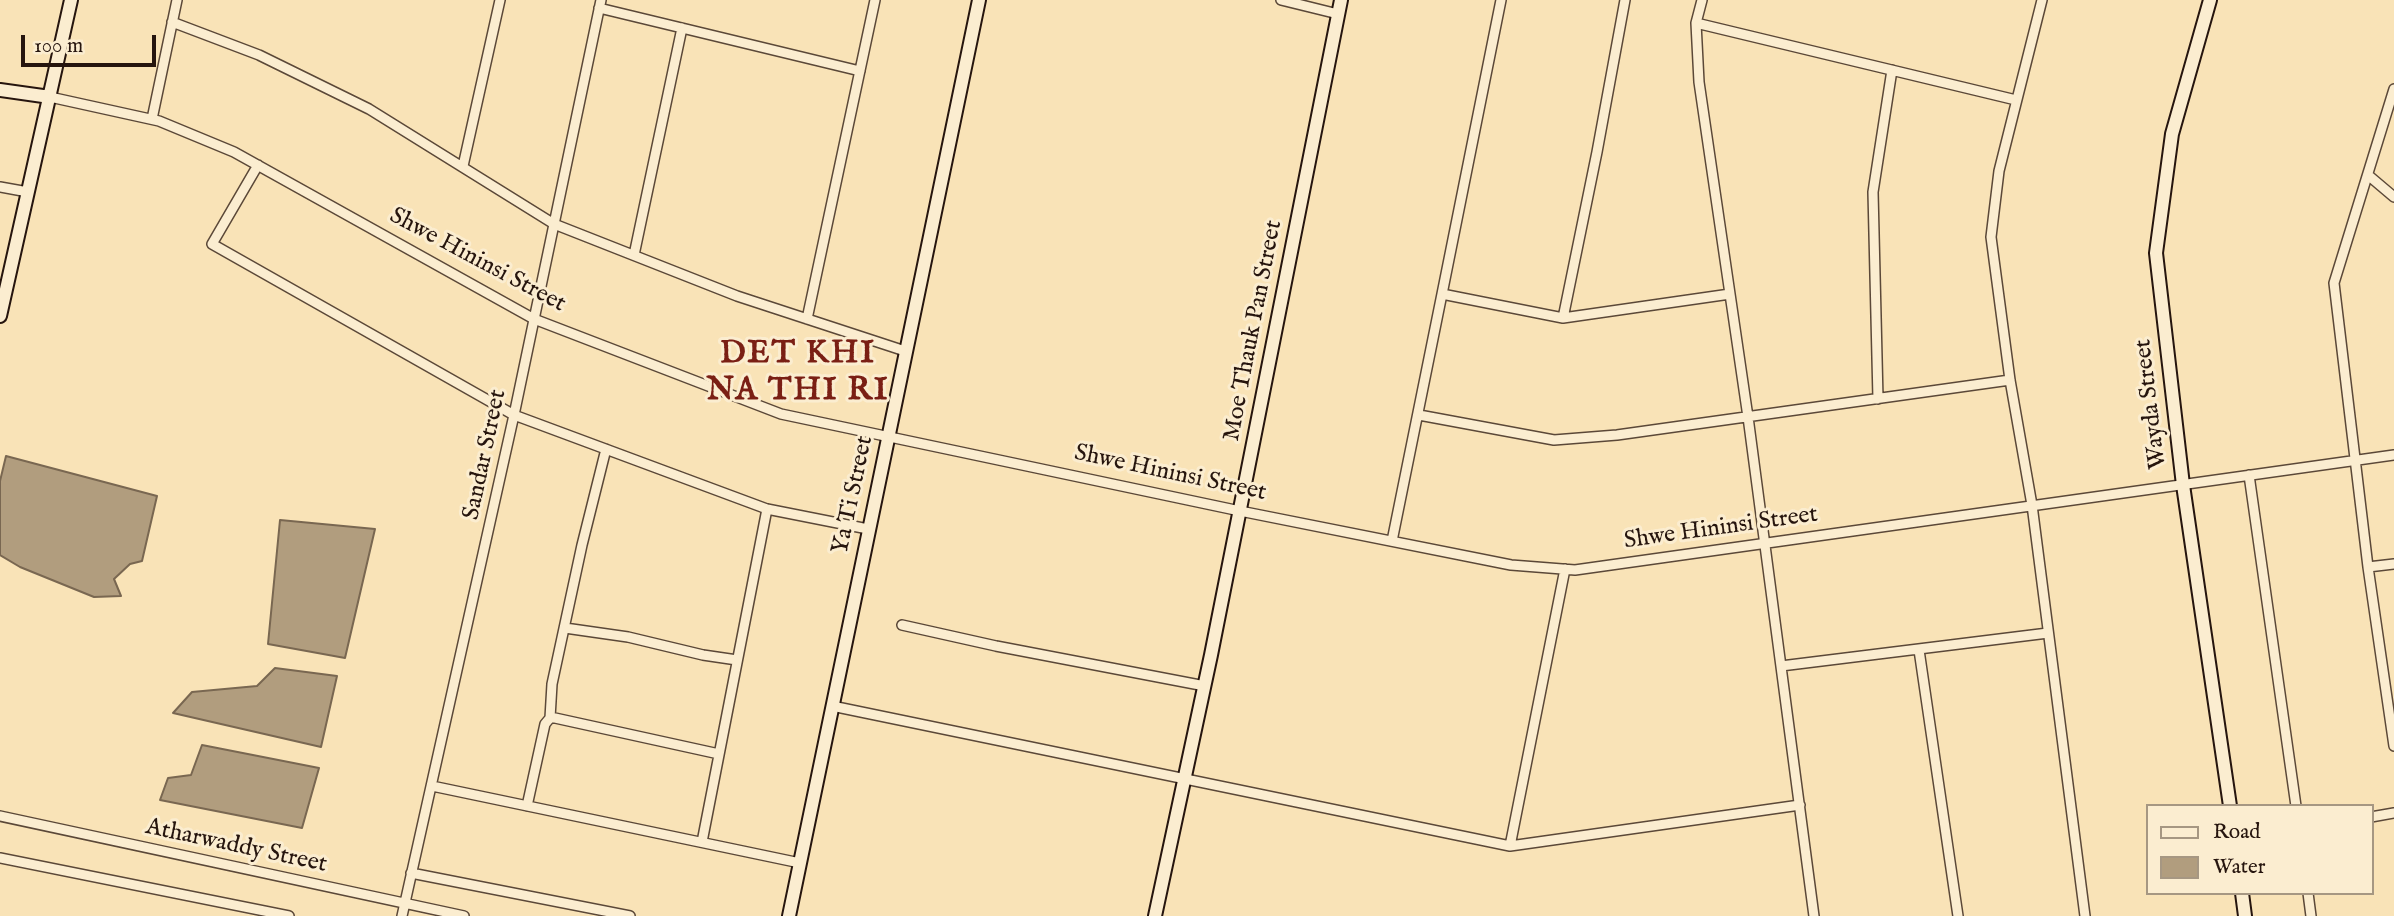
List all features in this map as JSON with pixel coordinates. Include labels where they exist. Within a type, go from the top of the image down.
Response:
[{"type":"street","points":[[0,316],[71,0]]},
{"type":"street","points":[[152,119],[177,0]]},
{"type":"street","points":[[463,166],[500,0]]},
{"type":"street","points":[[807,319],[875,0]]},
{"type":"street","name":"Ya Ti Street","points":[[789,916],[979,0]]},
{"type":"street","points":[[1281,0],[1338,14]]},
{"type":"street","name":"Moe Thauk Pan Street","points":[[1155,916],[1205,686],[1341,0]]},
{"type":"street","points":[[1392,541],[1502,0]]},
{"type":"street","points":[[1563,318],[1625,0]]},
{"type":"street","points":[[1702,0],[1696,23],[1699,82],[1748,417],[1814,916]]},
{"type":"street","points":[[2042,0],[1999,172],[1991,237],[2010,380],[2032,505],[2085,916]]},
{"type":"street","name":"Wayda Street","points":[[2210,0],[2172,134],[2156,253],[2183,485],[2231,804]]},
{"type":"street","points":[[600,4],[682,28],[860,71]]},
{"type":"street","name":"Sandar Street","points":[[402,916],[514,415],[600,4]]},
{"type":"street","points":[[172,22],[259,55],[369,108],[554,224],[737,296],[905,351]]},
{"type":"street","points":[[1696,23],[2016,100]]},
{"type":"street","points":[[634,256],[682,28]]},
{"type":"street","points":[[1878,399],[1873,192],[1892,70]]},
{"type":"street","points":[[2394,89],[2334,283],[2368,567],[2394,747]]},
{"type":"street","name":"Shwe Hininsi Street","points":[[0,90],[50,97],[152,119],[234,152],[534,319],[781,414],[1511,565],[1575,570],[2394,455]]},
{"type":"street","points":[[258,165],[212,244],[514,415],[767,509],[868,529]]},
{"type":"street","points":[[2368,175],[2394,197]]},
{"type":"street","points":[[0,187],[28,192]]},
{"type":"street","points":[[1442,293],[1563,318],[1730,294]]},
{"type":"street","points":[[1419,415],[1554,440],[1617,435],[2010,380]]},
{"type":"street","points":[[527,806],[545,724],[550,718],[552,684],[579,556],[607,449]]},
{"type":"street","points":[[2249,475],[2296,804]]},
{"type":"street","points":[[702,842],[767,509]]},
{"type":"street","points":[[2368,567],[2394,564]]},
{"type":"street","points":[[1510,846],[1565,569]]},
{"type":"street","points":[[902,625],[1205,686]]},
{"type":"street","points":[[565,628],[628,637],[703,655],[737,660]]},
{"type":"street","points":[[1781,666],[2048,633]]},
{"type":"street","points":[[1919,650],[1958,916]]},
{"type":"street","points":[[832,706],[1510,846],[1800,805]]},
{"type":"street","points":[[550,718],[719,754]]},
{"type":"street","points":[[432,786],[800,863]]},
{"type":"street","points":[[2373,817],[2394,813]]},
{"type":"street","name":"Atharwaddy Street","points":[[0,817],[464,916]]},
{"type":"street","points":[[0,858],[289,916]]},
{"type":"street","points":[[411,873],[630,916]]},
{"type":"street","points":[[2242,895],[2245,916]]},
{"type":"street","points":[[2308,895],[2311,916]]},
{"type":"water","points":[[6,456],[157,496],[142,561],[130,564],[114,579],[121,596],[94,597],[20,567],[0,555],[0,481]]},
{"type":"water","points":[[280,520],[375,529],[345,658],[268,644]]},
{"type":"water","points":[[275,668],[337,676],[321,747],[173,713],[192,692],[257,686]]},
{"type":"water","points":[[202,745],[319,768],[302,828],[160,800],[168,778],[191,775]]},
{"type":"district","name":"DET KHI NA THI RI","points":[[798,374]]}]
